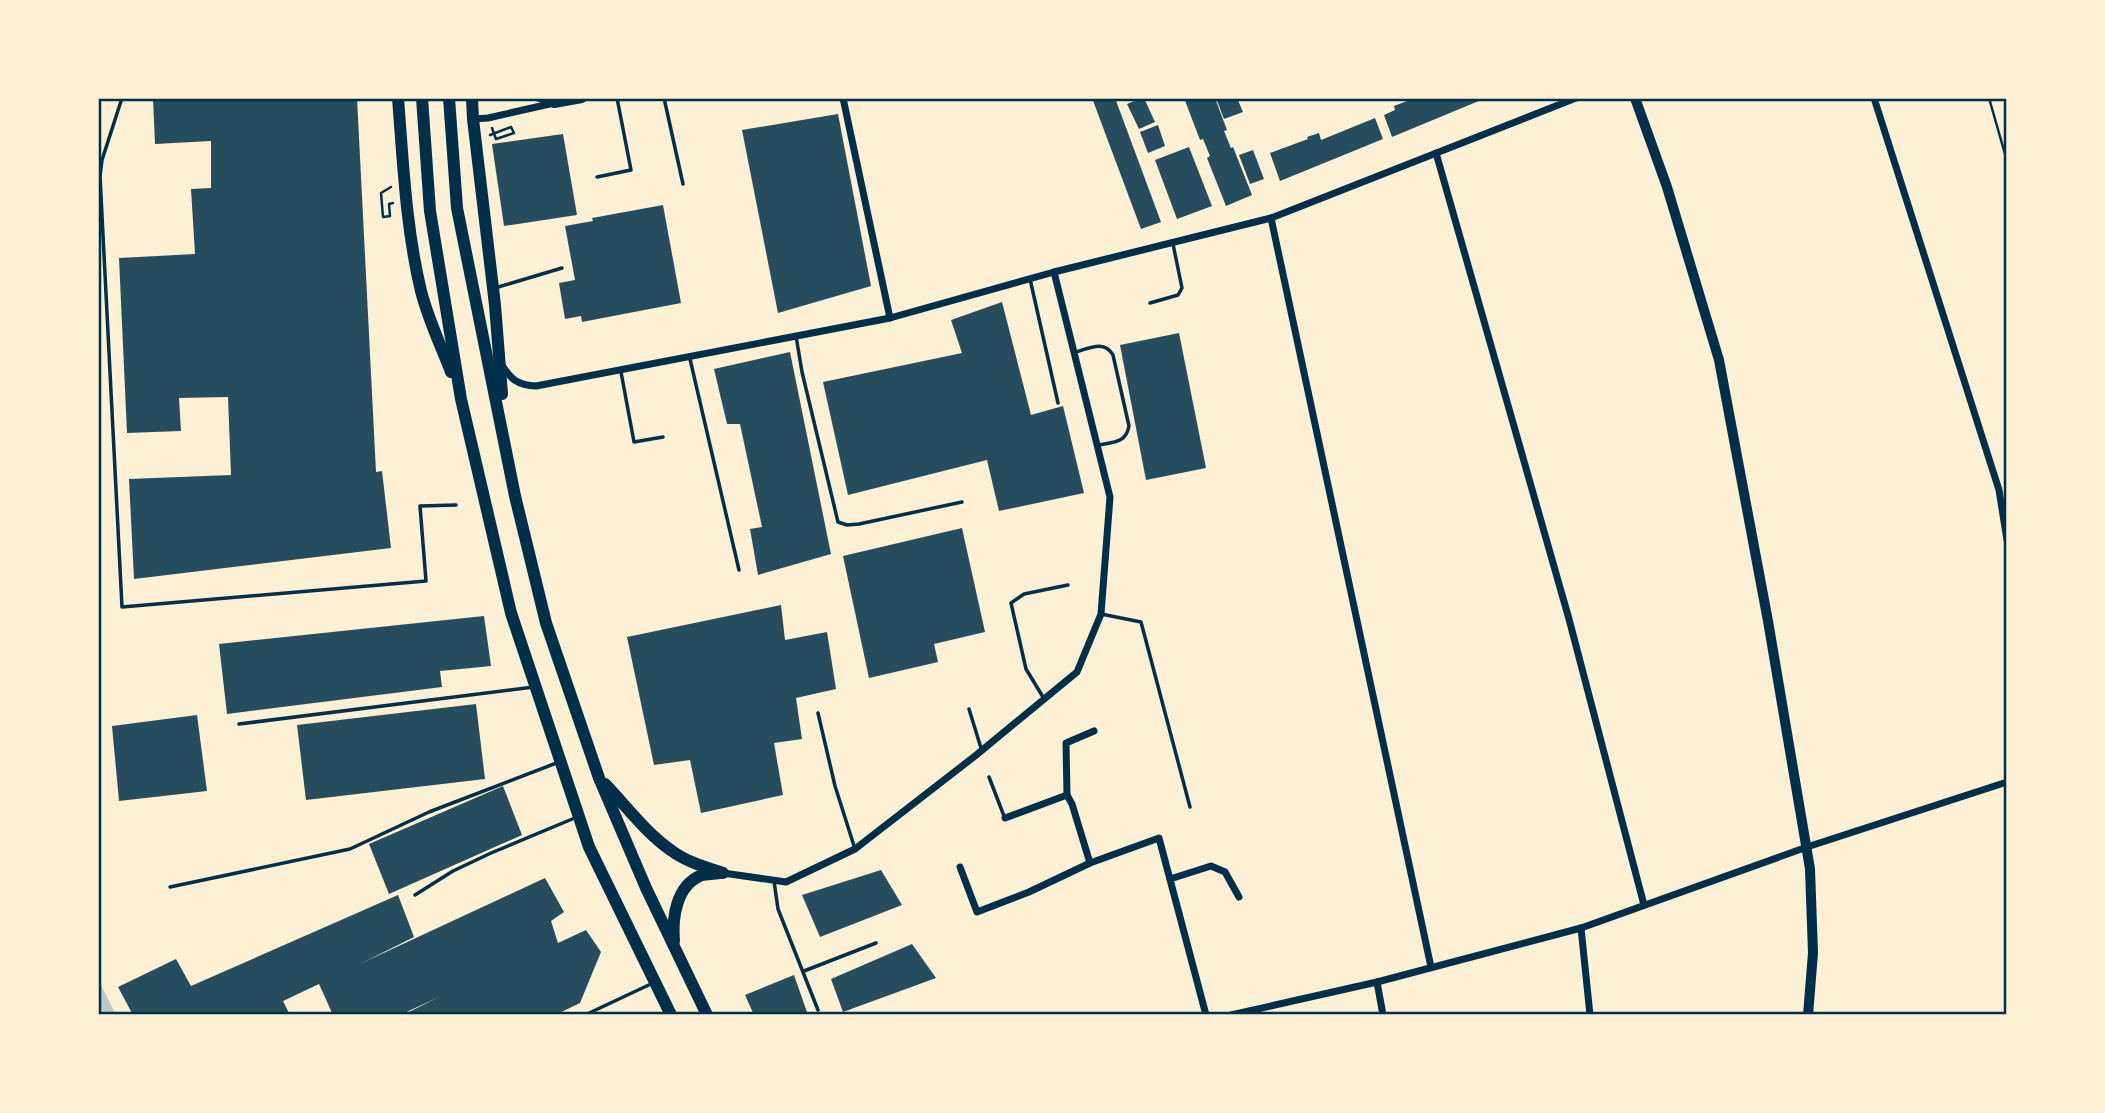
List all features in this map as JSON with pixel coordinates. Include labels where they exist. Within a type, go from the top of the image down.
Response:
[{"type":"highway","points":[[398,98],[415,260],[422,293],[461,399]]},
{"type":"highway","points":[[422,98],[430,211],[461,399],[511,613],[589,847],[655,982],[667,1014]]},
{"type":"highway","points":[[449,98],[457,208],[515,496],[546,623],[599,778],[646,888],[707,1015]]},
{"type":"highway","points":[[472,98],[493,288],[505,447]]},
{"type":"highway","points":[[599,778],[651,834],[673,852],[693,863],[723,873]]},
{"type":"highway","points":[[674,949],[674,912],[684,890],[702,875],[723,873]]},
{"type":"street","points":[[538,98],[554,103]]},
{"type":"street","points":[[473,119],[582,98]]},
{"type":"street","points":[[843,98],[890,318]]},
{"type":"street","points":[[499,362],[510,378],[522,385],[536,386],[890,318],[1054,272],[1271,218],[1576,98]]},
{"type":"street","points":[[1635,98],[1667,187],[1719,360],[1766,607],[1810,869],[1813,953],[1808,1015]]},
{"type":"street","points":[[1874,98],[1999,490],[2007,540]]},
{"type":"street","points":[[1436,153],[1569,619],[1644,905]]},
{"type":"street","points":[[1271,218],[1431,967]]},
{"type":"street","points":[[723,873],[786,882],[855,849],[1077,672],[1101,614],[1110,497],[1054,272]]},
{"type":"street","points":[[1090,863],[1067,795],[1066,743],[1094,731]]},
{"type":"street","points":[[1231,1015],[1377,982],[1581,928],[1807,847],[2007,782]]},
{"type":"street","points":[[1005,818],[1067,795]]},
{"type":"street","points":[[960,867],[977,912],[1029,892],[1090,863],[1160,838],[1206,1015]]},
{"type":"street","points":[[1170,879],[1211,866],[1225,872],[1239,897]]},
{"type":"street","points":[[1581,928],[1590,1015]]},
{"type":"street","points":[[1377,982],[1383,1015]]},
{"type":"lane","points":[[122,98],[102,160],[100,176],[122,607],[426,581],[420,506],[456,505]]},
{"type":"lane","points":[[597,177],[631,170],[617,98]]},
{"type":"lane","points":[[664,98],[683,184]]},
{"type":"lane","points":[[1150,303],[1178,295],[1182,288],[1173,242]]},
{"type":"lane","points":[[493,288],[562,268]]},
{"type":"lane","points":[[1030,279],[1058,403]]},
{"type":"lane","points":[[796,336],[838,522],[847,525],[859,524],[962,502]]},
{"type":"lane","points":[[1074,353],[1101,345],[1109,348],[1113,355],[1129,426],[1128,435],[1123,440],[1097,446]]},
{"type":"lane","points":[[690,356],[739,570]]},
{"type":"lane","points":[[621,370],[634,442],[663,437]]},
{"type":"lane","points":[[1044,699],[1026,669],[1011,603],[1024,594],[1068,586]]},
{"type":"lane","points":[[1101,614],[1141,622],[1190,807]]},
{"type":"lane","points":[[239,724],[536,687]]},
{"type":"lane","points":[[969,709],[982,750]]},
{"type":"lane","points":[[818,713],[835,786],[855,849]]},
{"type":"lane","points":[[170,887],[350,849],[429,812],[561,762]]},
{"type":"lane","points":[[989,777],[1005,818]]},
{"type":"lane","points":[[415,895],[453,871],[579,816]]},
{"type":"lane","points":[[775,881],[778,909],[818,1010]]},
{"type":"lane","points":[[804,971],[876,943]]},
{"type":"lane","points":[[585,1015],[655,982]]},
{"type":"path","points":[[1989,98],[2007,161]]},
{"type":"path","points":[[497,131],[511,127],[514,133],[501,137]]},
{"type":"path","points":[[381,197],[383,217],[390,216],[390,208]]},
{"type":"shaded area","points":[[98,979],[116,1015],[98,1015]]},
{"type":"building","points":[[153,98],[357,98],[376,472],[382,471],[391,548],[134,579],[129,479],[231,475],[228,397],[179,398],[181,431],[127,433],[119,258],[195,254],[191,189],[211,188],[211,141],[155,144]]},
{"type":"building","points":[[1092,98],[1115,98],[1161,222],[1141,229]]},
{"type":"building","points":[[1144,98],[1155,122],[1139,129],[1127,104]]},
{"type":"building","points":[[1184,98],[1215,98],[1227,130],[1224,131],[1252,195],[1226,206],[1207,158],[1210,156],[1203,139],[1200,140]]},
{"type":"building","points":[[1216,98],[1237,98],[1243,112],[1224,119]]},
{"type":"building","points":[[1406,98],[1486,98],[1392,137],[1384,115],[1395,110],[1394,106],[1407,101]]},
{"type":"building","points":[[838,114],[871,286],[778,313],[742,130]]},
{"type":"building","points":[[1375,118],[1383,139],[1280,181],[1270,153],[1319,133],[1321,140]]},
{"type":"building","points":[[1158,125],[1165,146],[1148,153],[1140,132]]},
{"type":"building","points":[[563,134],[577,215],[504,226],[492,144]]},
{"type":"building","points":[[1189,147],[1212,206],[1177,219],[1155,160]]},
{"type":"building","points":[[1253,150],[1264,179],[1250,184],[1239,155]]},
{"type":"building","points":[[663,205],[681,303],[582,322],[581,316],[565,319],[559,283],[575,280],[565,226],[593,221],[592,218]]},
{"type":"building","points":[[1002,302],[1031,415],[1063,406],[1084,493],[999,511],[987,460],[848,495],[823,382],[962,353],[951,320]]},
{"type":"building","points":[[1179,333],[1206,468],[1146,480],[1120,345]]},
{"type":"building","points":[[790,352],[831,554],[758,575],[750,529],[762,527],[740,424],[727,424],[714,369]]},
{"type":"building","points":[[962,528],[985,632],[934,644],[938,662],[869,678],[843,556]]},
{"type":"building","points":[[781,605],[785,640],[827,632],[836,689],[796,698],[802,739],[774,743],[783,795],[701,813],[690,760],[654,765],[627,637]]},
{"type":"building","points":[[484,616],[491,666],[440,671],[442,687],[227,714],[219,644]]},
{"type":"building","points":[[476,704],[485,779],[306,800],[297,725]]},
{"type":"building","points":[[197,715],[207,791],[119,801],[112,726]]},
{"type":"building","points":[[503,786],[522,835],[389,894],[369,844]]},
{"type":"building","points":[[881,870],[902,905],[820,937],[802,895]]},
{"type":"building","points":[[545,878],[564,912],[551,921],[558,943],[586,930],[601,952],[580,1003],[555,1015],[403,1015],[439,997],[400,1015],[333,1015],[319,984],[283,1001],[290,1015],[133,1015],[118,987],[176,959],[191,986],[398,895],[414,937],[362,963]]},
{"type":"building","points":[[912,944],[936,978],[843,1012],[831,979]]},
{"type":"building","points":[[794,975],[808,1015],[754,1015],[745,995]]}]
